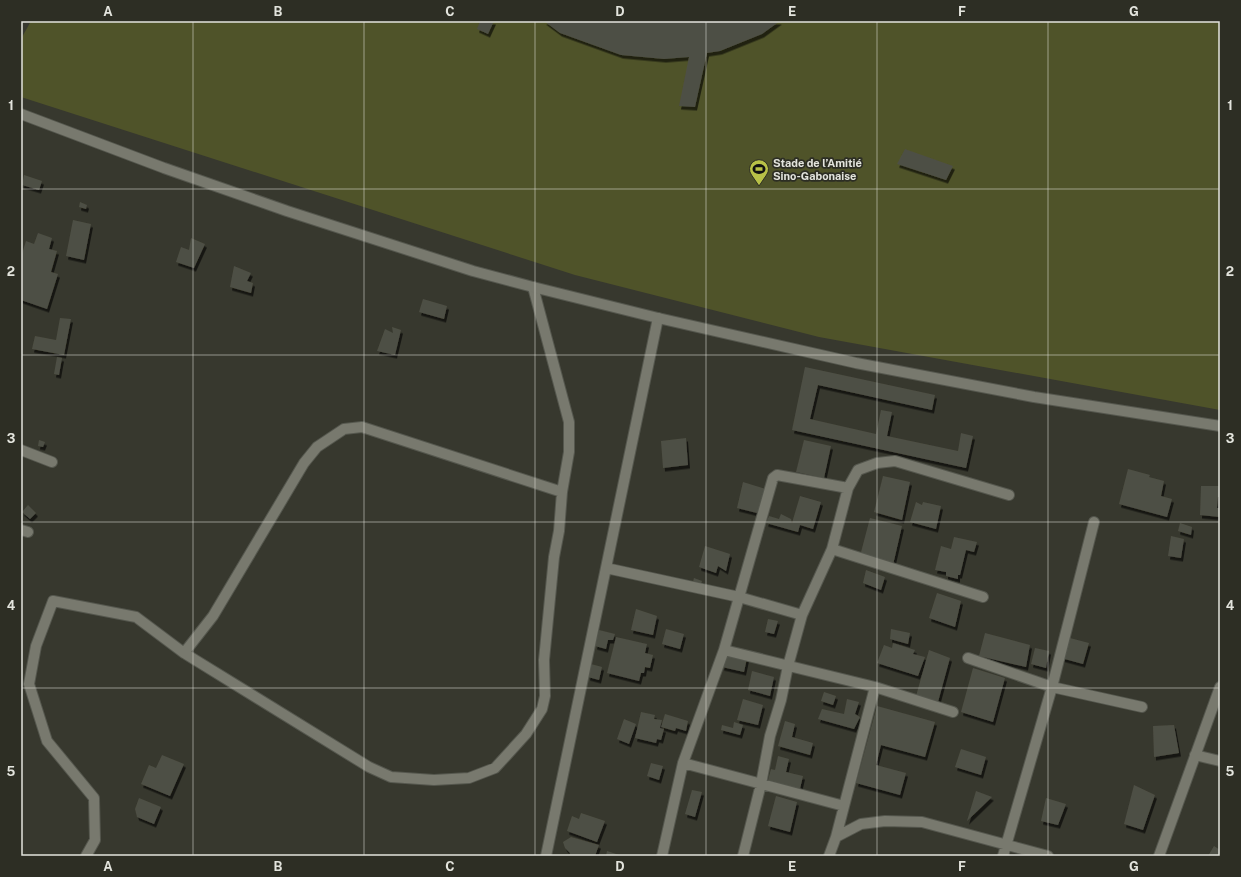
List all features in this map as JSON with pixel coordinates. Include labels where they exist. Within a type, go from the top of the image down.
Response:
[{"type":"street","points":[[21,114],[164,168],[287,211],[473,271],[533,287],[658,318],[856,363],[1041,398],[1220,426]]},
{"type":"street","points":[[86,856],[96,840],[94,798],[47,741],[29,684],[36,646],[53,601],[136,617],[184,653],[369,767],[391,777],[434,780],[468,778],[495,768],[526,734],[542,709],[545,696],[544,660],[554,557],[559,531],[562,492],[569,452],[569,422],[533,287]]},
{"type":"street","points":[[546,856],[658,318]]},
{"type":"street","points":[[184,653],[213,616],[304,463],[317,447],[344,429],[362,427],[562,492]]},
{"type":"street","points":[[21,450],[52,462]]},
{"type":"street","points":[[743,856],[761,784],[770,736],[781,700],[788,666],[802,615],[832,550],[848,488],[858,470],[877,463],[895,461],[1009,494]]},
{"type":"street","points":[[662,856],[683,763],[724,650],[773,478],[777,475],[848,488]]},
{"type":"street","points":[[1003,856],[1052,687],[1094,522]]},
{"type":"street","points":[[832,550],[983,597]]},
{"type":"street","points":[[606,568],[739,597],[802,615]]},
{"type":"street","points":[[724,650],[875,687],[953,712]]},
{"type":"street","points":[[968,658],[1052,687],[1142,707]]},
{"type":"street","points":[[829,856],[836,837],[875,687]]},
{"type":"street","points":[[1159,856],[1220,687]]},
{"type":"street","points":[[1195,756],[1220,761]]},
{"type":"street","points":[[683,763],[844,806]]},
{"type":"street","points":[[836,837],[861,824],[885,821],[922,822],[1048,856]]},
{"type":"green space","name":"Stade de l’Amitié Sino-Gabonaise","points":[[31,21],[1220,21],[1220,410],[819,337],[575,275],[21,97],[21,39]]},
{"type":"building","points":[[480,21],[494,21],[488,34],[477,29]]},
{"type":"building","points":[[544,21],[780,21],[762,34],[720,51],[707,53],[695,107],[679,106],[689,57],[664,59],[621,55],[560,33]]},
{"type":"building","points":[[905,149],[953,166],[946,180],[897,164]]},
{"type":"building","points":[[24,175],[42,181],[39,190],[22,185]]},
{"type":"building","points":[[80,202],[87,205],[86,209],[79,207]]},
{"type":"building","points":[[73,220],[91,224],[84,260],[66,256]]},
{"type":"building","points":[[38,233],[52,238],[49,249],[57,251],[51,272],[58,274],[47,309],[21,300],[21,257],[26,241],[34,244]]},
{"type":"building","points":[[191,238],[205,244],[194,268],[176,262],[181,247],[189,250]]},
{"type":"building","points":[[234,266],[251,273],[247,281],[253,283],[251,293],[230,287]]},
{"type":"building","points":[[423,299],[447,306],[444,319],[419,312]]},
{"type":"building","points":[[60,318],[71,319],[64,355],[32,349],[35,336],[56,340]]},
{"type":"building","points":[[392,327],[401,330],[395,355],[377,351],[385,329],[393,333]]},
{"type":"building","points":[[57,357],[62,358],[59,375],[54,374]]},
{"type":"building","points":[[805,367],[935,395],[932,410],[818,385],[810,419],[876,434],[881,410],[892,412],[887,436],[958,451],[961,433],[973,436],[966,468],[792,430]]},
{"type":"building","points":[[686,438],[688,465],[663,468],[661,441]]},
{"type":"building","points":[[39,440],[45,442],[43,447],[38,446]]},
{"type":"building","points":[[804,440],[831,446],[824,478],[796,472]]},
{"type":"building","points":[[1128,469],[1150,475],[1149,477],[1164,481],[1161,496],[1172,499],[1167,517],[1119,504]]},
{"type":"building","points":[[883,476],[910,482],[902,520],[874,512]]},
{"type":"building","points":[[743,482],[772,491],[765,515],[737,508]]},
{"type":"building","points":[[1201,486],[1220,486],[1220,497],[1218,497],[1217,508],[1220,508],[1220,517],[1200,515]]},
{"type":"building","points":[[800,496],[821,502],[813,529],[800,525],[798,532],[766,523],[769,516],[779,519],[781,514],[791,519],[792,523]]},
{"type":"building","points":[[916,502],[922,505],[923,502],[941,506],[936,529],[910,522]]},
{"type":"building","points":[[28,505],[36,513],[30,519],[22,512]]},
{"type":"building","points":[[870,518],[902,526],[893,565],[860,556]]},
{"type":"building","points":[[1180,523],[1192,527],[1191,535],[1178,531]]},
{"type":"building","points":[[1171,536],[1184,539],[1181,558],[1168,556]]},
{"type":"building","points":[[954,537],[977,542],[974,552],[966,550],[958,579],[946,576],[946,572],[935,570],[941,546],[951,549]]},
{"type":"building","points":[[705,546],[730,554],[726,571],[718,566],[716,573],[699,567]]},
{"type":"building","points":[[866,570],[885,577],[881,590],[863,583]]},
{"type":"building","points":[[694,578],[702,581],[699,588],[692,585]]},
{"type":"building","points":[[937,593],[961,601],[955,627],[929,618]]},
{"type":"building","points":[[636,609],[657,616],[653,635],[631,630]]},
{"type":"building","points":[[768,619],[778,621],[774,634],[765,632]]},
{"type":"building","points":[[666,629],[684,634],[680,649],[662,644]]},
{"type":"building","points":[[891,629],[910,633],[908,644],[890,639]]},
{"type":"building","points":[[599,630],[615,634],[613,640],[608,640],[606,649],[595,646]]},
{"type":"building","points":[[985,633],[1030,645],[1026,667],[979,656]]},
{"type":"building","points":[[616,637],[647,644],[645,653],[653,655],[650,668],[645,667],[644,673],[641,673],[639,681],[607,673]]},
{"type":"building","points":[[1066,637],[1089,643],[1083,664],[1061,658]]},
{"type":"building","points":[[893,643],[915,650],[913,654],[925,657],[918,676],[877,663],[884,645],[892,648]]},
{"type":"building","points":[[1035,648],[1049,651],[1046,668],[1031,664]]},
{"type":"building","points":[[929,650],[950,658],[938,702],[916,696]]},
{"type":"building","points":[[726,653],[747,658],[744,672],[722,667]]},
{"type":"building","points":[[591,664],[602,667],[599,680],[588,677]]},
{"type":"building","points":[[973,668],[1005,678],[993,722],[961,712]]},
{"type":"building","points":[[752,671],[774,677],[770,696],[748,690]]},
{"type":"building","points":[[824,692],[836,696],[833,705],[821,701]]},
{"type":"building","points":[[743,699],[763,705],[758,725],[737,720]]},
{"type":"building","points":[[847,699],[859,702],[855,714],[860,717],[854,729],[818,719],[822,709],[844,714]]},
{"type":"building","points":[[877,706],[935,722],[925,757],[881,745],[876,765],[906,773],[900,795],[856,783]]},
{"type":"building","points":[[641,712],[655,715],[654,719],[662,720],[660,728],[664,729],[661,740],[657,739],[656,743],[635,738]]},
{"type":"building","points":[[665,714],[688,721],[686,731],[676,728],[675,731],[661,727]]},
{"type":"building","points":[[624,719],[636,724],[629,744],[617,739]]},
{"type":"building","points":[[785,721],[795,724],[792,737],[813,743],[810,755],[778,746]]},
{"type":"building","points":[[734,722],[743,725],[740,735],[721,730],[722,725],[733,728]]},
{"type":"building","points":[[1174,725],[1179,753],[1154,757],[1153,726]]},
{"type":"building","points":[[961,749],[986,757],[981,775],[955,767]]},
{"type":"building","points":[[162,755],[184,764],[170,796],[141,784],[149,765],[156,768]]},
{"type":"building","points":[[778,756],[789,759],[786,772],[803,776],[800,789],[768,780],[771,769],[775,770]]},
{"type":"building","points":[[651,763],[663,766],[659,780],[647,776]]},
{"type":"building","points":[[1134,785],[1155,795],[1143,830],[1124,824]]},
{"type":"building","points":[[692,790],[702,792],[695,817],[685,814]]},
{"type":"building","points":[[976,791],[992,797],[967,821]]},
{"type":"building","points":[[776,796],[797,802],[790,832],[768,826]]},
{"type":"building","points":[[139,798],[161,807],[154,824],[137,817],[135,809]]},
{"type":"building","points":[[1046,798],[1066,804],[1058,825],[1041,821]]},
{"type":"building","points":[[581,813],[605,821],[597,842],[567,831],[572,816],[579,819]]},
{"type":"building","points":[[571,837],[599,845],[595,856],[569,856],[570,853],[565,848],[563,842]]},
{"type":"building","points":[[1214,846],[1220,850],[1220,856],[1208,856]]},
{"type":"building","points":[[607,851],[622,856],[606,856]]},
{"type":"place","name":"Stade de l’Amitié Sino-Gabonaise","points":[[759,186]]}]
